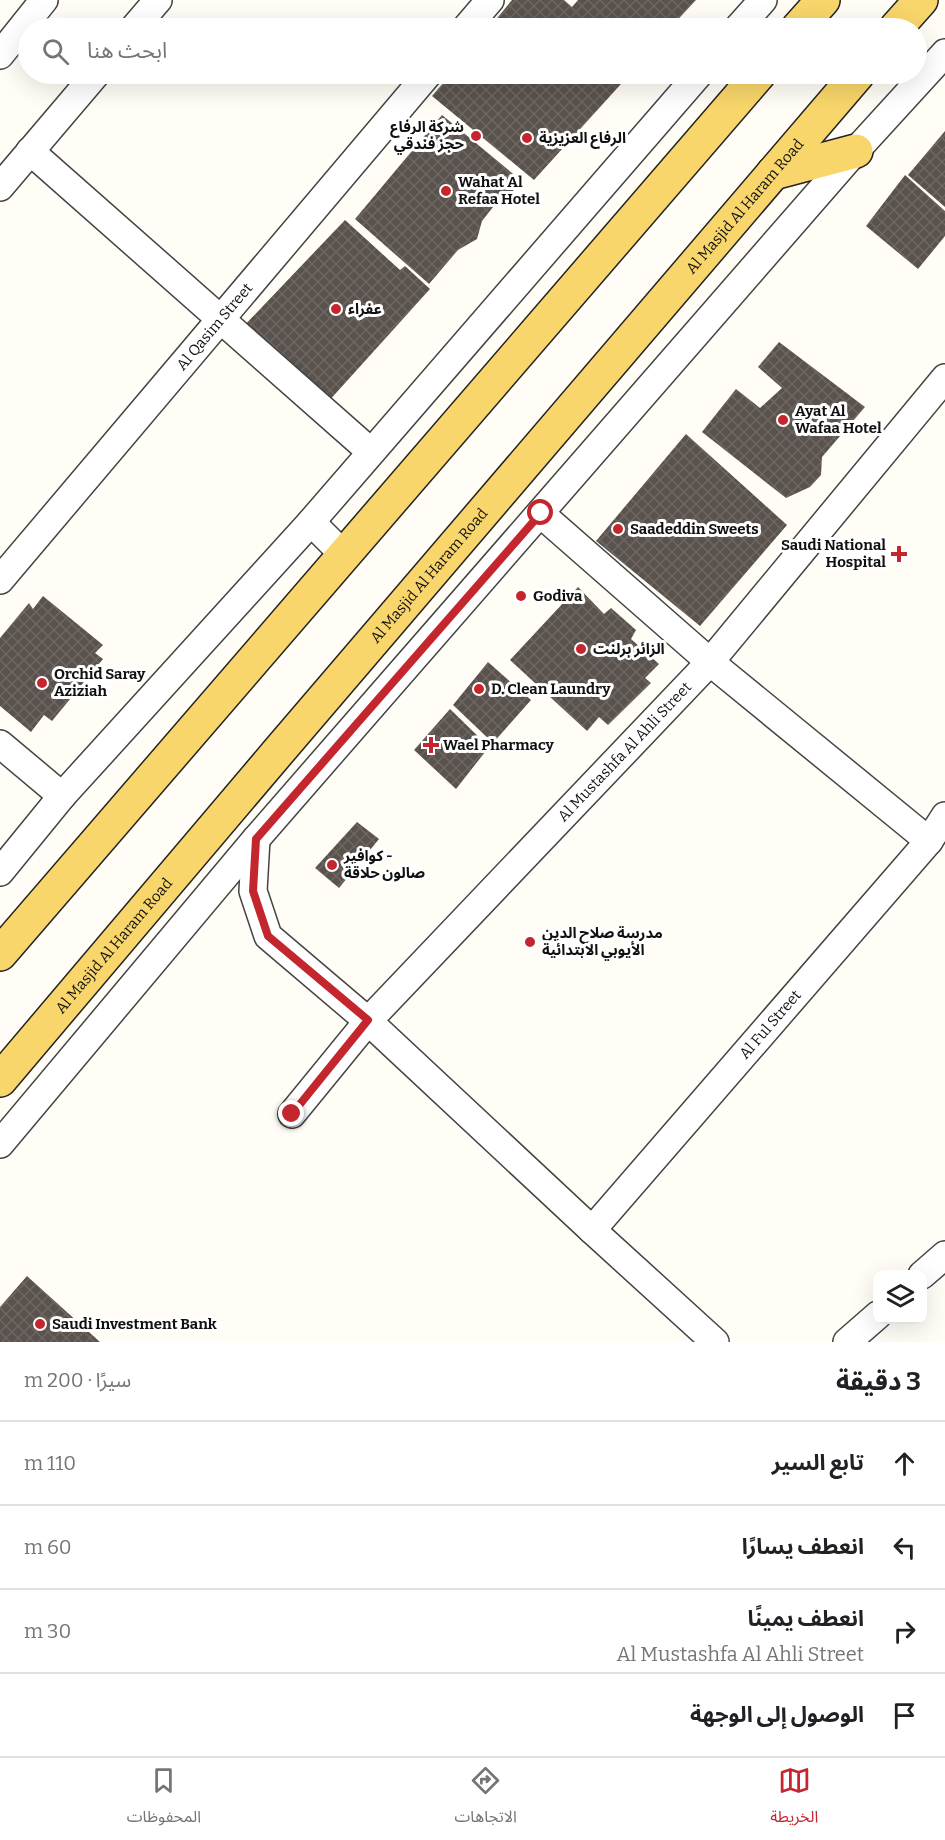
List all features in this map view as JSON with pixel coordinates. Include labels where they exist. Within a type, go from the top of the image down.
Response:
[{"type":"main road","points":[[807,18],[823,0]]},
{"type":"main road","points":[[905,18],[921,0]]},
{"type":"main road","points":[[0,954],[750,84]]},
{"type":"main road","name":"Al Masjid Al Haram Road","points":[[0,1080],[849,84]]},
{"type":"main road","points":[[773,173],[856,151]]},
{"type":"street","points":[[30,18],[45,0]]},
{"type":"street","points":[[143,18],[158,0]]},
{"type":"street","points":[[475,18],[490,0]]},
{"type":"street","points":[[747,18],[763,0]]},
{"type":"street","points":[[0,55],[18,33]]},
{"type":"street","points":[[927,73],[945,53]]},
{"type":"street","points":[[0,187],[87,84]]},
{"type":"street","name":"Al Qasim Street","points":[[0,580],[420,84]]},
{"type":"street","points":[[0,872],[62,796],[311,522],[690,84]]},
{"type":"street","points":[[0,1144],[256,839],[917,84]]},
{"type":"street","points":[[30,151],[371,452]]},
{"type":"street","name":"Al Mustashfa Al Ahli Street","points":[[292,1114],[368,1020],[710,662],[945,378]]},
{"type":"street","points":[[541,513],[710,662],[929,841]]},
{"type":"street","points":[[311,522],[344,555]]},
{"type":"street","points":[[0,744],[62,796]]},
{"type":"street","name":"Al Ful Street","points":[[592,1230],[929,841],[945,816]]},
{"type":"street","points":[[256,839],[253,891],[268,936],[368,1020],[715,1342]]},
{"type":"street","points":[[927,1271],[945,1255]]},
{"type":"street","points":[[848,1342],[873,1320]]},
{"type":"building","points":[[512,0],[564,0],[572,7],[578,0],[696,0],[679,18],[497,18]]},
{"type":"building","name":"الرفاع العزيزية","points":[[442,84],[621,84],[534,180],[432,96]]},
{"type":"building","name":"Wahat Al Refaa Hotel","points":[[442,115],[520,182],[506,200],[497,202],[482,221],[477,239],[458,250],[429,284],[355,219]]},
{"type":"building","points":[[945,131],[945,207],[908,175]]},
{"type":"building","points":[[905,175],[945,211],[945,236],[918,269],[866,226]]},
{"type":"building","name":"عفراء","points":[[345,220],[400,270],[405,266],[430,289],[327,403],[241,329]]},
{"type":"building","name":"Ayat Al Wafaa Hotel","points":[[779,342],[865,407],[822,457],[821,475],[810,487],[786,498],[702,432],[736,389],[760,408],[782,388],[758,367]]},
{"type":"building","points":[[686,434],[787,525],[700,626],[596,541]]},
{"type":"building","name":"الزائر برلنت","points":[[578,587],[604,614],[611,608],[636,630],[631,639],[659,664],[645,678],[651,683],[608,725],[599,717],[587,731],[510,660]]},
{"type":"building","name":"Orchid Saray Aziziah","points":[[43,596],[103,645],[95,653],[103,659],[52,721],[44,715],[31,732],[0,706],[0,638],[29,603],[33,609]]},
{"type":"building","points":[[488,662],[531,700],[493,743],[453,705]]},
{"type":"building","points":[[450,709],[489,747],[456,789],[414,750]]},
{"type":"building","points":[[357,822],[379,839],[339,888],[315,868]]},
{"type":"building","name":"Saudi Investment Bank","points":[[27,1276],[100,1342],[0,1342],[0,1307]]},
{"type":"place","name":"شركة الرفاع حجز فندقي","points":[[476,136]]},
{"type":"place","name":"الرفاع العزيزية","points":[[527,138]]},
{"type":"place","name":"Wahat Al Refaa Hotel","points":[[446,191]]},
{"type":"place","name":"عفراء","points":[[336,309]]},
{"type":"place","name":"Ayat Al Wafaa Hotel","points":[[783,420]]},
{"type":"place","name":"Saadeddin Sweets","points":[[618,529]]},
{"type":"place","name":"Saudi National Hospital","points":[[899,554]]},
{"type":"place","name":"Godiva","points":[[521,596]]},
{"type":"place","name":"الزائر برلنت","points":[[581,649]]},
{"type":"place","name":"Orchid Saray Aziziah","points":[[42,683]]},
{"type":"place","name":"D. Clean Laundry","points":[[479,689]]},
{"type":"place","name":"Wael Pharmacy","points":[[431,745]]},
{"type":"place","name":"كوافير - صالون حلاقة","points":[[332,865]]},
{"type":"place","name":"مدرسة صلاح الدين الأيوبي الابتدائية","points":[[530,942]]},
{"type":"place","name":"Saudi Investment Bank","points":[[40,1324]]},
{"type":"route","points":[[292,1114],[368,1020],[268,936],[253,891],[256,839],[541,513]]}]
